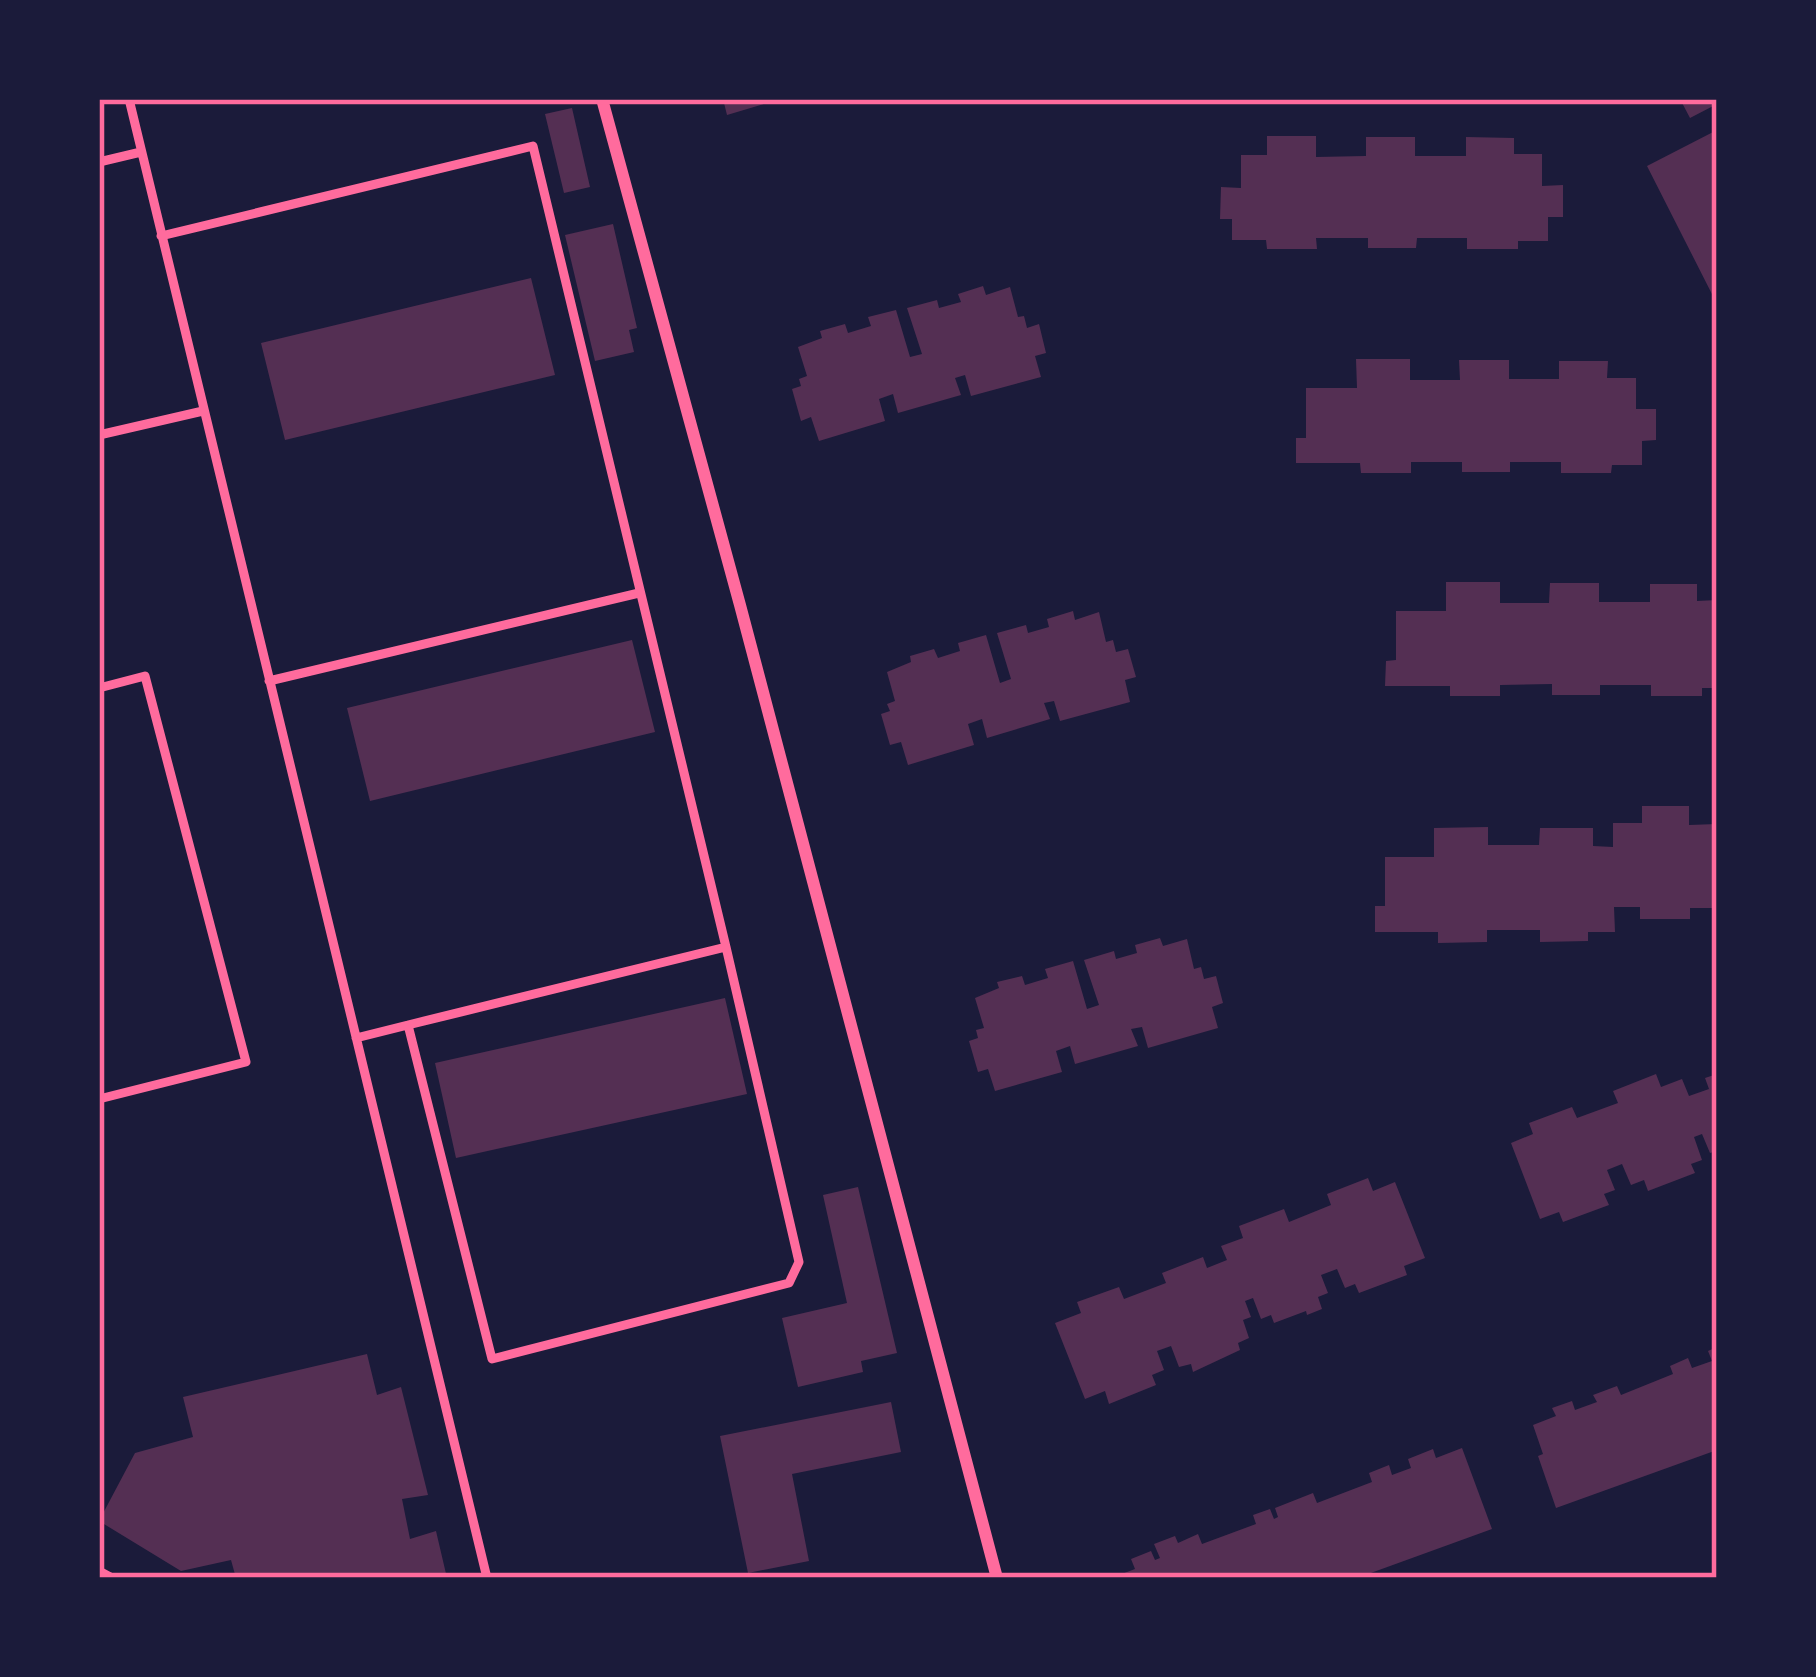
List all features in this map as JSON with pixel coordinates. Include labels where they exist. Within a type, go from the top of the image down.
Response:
[{"type":"street","points":[[602,99],[997,1578]]},
{"type":"lane","points":[[129,99],[488,1578]]},
{"type":"lane","points":[[161,236],[533,146],[799,1262],[789,1283],[492,1359],[408,1025]]},
{"type":"lane","points":[[99,162],[141,152]]},
{"type":"lane","points":[[99,435],[203,411]]},
{"type":"lane","points":[[269,681],[639,593]]},
{"type":"lane","points":[[99,688],[145,676],[246,1062],[99,1099]]},
{"type":"lane","points":[[356,1038],[725,947]]},
{"type":"lane","points":[[99,1571],[112,1578]]},
{"type":"building","points":[[723,99],[777,99],[777,100],[727,115]]},
{"type":"building","points":[[1680,99],[1717,99],[1717,104],[1690,118]]},
{"type":"building","points":[[572,108],[590,187],[564,193],[545,114]]},
{"type":"building","points":[[1717,130],[1717,304],[1647,166]]},
{"type":"building","points":[[1267,136],[1316,136],[1316,157],[1366,156],[1366,137],[1415,137],[1415,156],[1466,156],[1466,137],[1514,138],[1514,154],[1542,154],[1542,186],[1563,185],[1563,217],[1548,217],[1548,241],[1518,241],[1518,249],[1467,249],[1467,238],[1417,238],[1416,248],[1368,248],[1368,238],[1316,238],[1317,249],[1267,249],[1266,240],[1232,240],[1232,219],[1220,219],[1221,187],[1241,188],[1241,155],[1267,155]]},
{"type":"building","points":[[613,224],[637,328],[629,330],[634,352],[595,361],[565,235]]},
{"type":"building","points":[[531,278],[555,375],[285,440],[261,343]]},
{"type":"building","points":[[983,286],[986,295],[1010,287],[1018,317],[1024,316],[1027,328],[1039,324],[1046,353],[1035,356],[1041,377],[971,396],[965,375],[955,378],[961,395],[898,413],[893,394],[879,399],[885,421],[819,441],[811,417],[801,421],[792,389],[801,386],[799,379],[807,376],[798,347],[822,338],[820,331],[845,324],[848,333],[871,326],[868,317],[896,310],[910,357],[922,354],[907,308],[937,300],[939,308],[961,302],[958,294]]},
{"type":"building","points":[[1356,359],[1410,359],[1410,380],[1460,380],[1459,360],[1509,360],[1509,379],[1559,379],[1559,361],[1608,361],[1607,378],[1636,378],[1636,409],[1656,409],[1656,440],[1642,441],[1642,465],[1612,465],[1611,473],[1561,473],[1561,462],[1510,462],[1510,472],[1462,472],[1462,462],[1411,462],[1411,473],[1361,473],[1360,463],[1296,463],[1296,438],[1306,438],[1306,388],[1357,388]]},
{"type":"building","points":[[1446,582],[1500,582],[1500,603],[1549,603],[1550,583],[1599,583],[1599,602],[1650,602],[1650,584],[1697,584],[1697,601],[1717,600],[1717,688],[1702,688],[1702,696],[1651,696],[1651,685],[1600,685],[1600,695],[1552,695],[1552,684],[1500,685],[1500,696],[1450,696],[1450,686],[1385,686],[1386,661],[1396,660],[1396,611],[1446,611]]},
{"type":"building","points":[[1073,611],[1075,620],[1099,612],[1106,642],[1113,640],[1116,652],[1128,649],[1136,677],[1125,680],[1130,702],[1060,721],[1054,701],[1044,703],[1050,719],[987,738],[982,719],[968,724],[974,745],[908,765],[901,742],[890,745],[881,714],[890,711],[887,704],[895,701],[887,672],[911,662],[910,656],[934,649],[938,658],[960,651],[958,643],[986,635],[1000,683],[1011,679],[997,633],[1026,625],[1028,633],[1049,627],[1047,619]]},
{"type":"building","points":[[632,640],[655,732],[370,801],[347,708]]},
{"type":"building","points":[[1642,806],[1689,806],[1689,825],[1717,824],[1717,908],[1690,908],[1690,919],[1640,919],[1640,907],[1614,907],[1615,932],[1588,932],[1588,941],[1540,942],[1540,930],[1487,930],[1487,942],[1438,943],[1438,932],[1375,932],[1375,906],[1385,906],[1385,857],[1434,857],[1434,828],[1488,827],[1488,845],[1539,845],[1540,828],[1593,828],[1593,846],[1613,847],[1613,823],[1642,823]]},
{"type":"building","points":[[1160,938],[1163,946],[1187,939],[1194,969],[1201,967],[1204,979],[1216,976],[1223,1003],[1212,1007],[1218,1028],[1148,1048],[1142,1027],[1131,1029],[1138,1046],[1075,1064],[1070,1046],[1056,1051],[1062,1072],[995,1091],[988,1069],[978,1072],[969,1041],[978,1038],[976,1030],[984,1028],[975,998],[999,988],[997,982],[1022,976],[1025,985],[1048,978],[1045,969],[1073,961],[1087,1009],[1099,1005],[1084,960],[1114,951],[1116,959],[1137,953],[1135,945]]},
{"type":"building","points":[[725,998],[747,1094],[456,1158],[435,1063]]},
{"type":"building","points":[[1656,1074],[1661,1087],[1682,1079],[1689,1096],[1709,1089],[1705,1078],[1717,1074],[1717,1151],[1710,1153],[1702,1134],[1694,1137],[1702,1160],[1691,1164],[1695,1173],[1648,1191],[1644,1180],[1631,1185],[1622,1164],[1607,1170],[1615,1190],[1604,1194],[1609,1205],[1563,1222],[1559,1212],[1540,1219],[1511,1143],[1533,1134],[1529,1123],[1572,1107],[1577,1118],[1618,1103],[1613,1091]]},
{"type":"building","points":[[1368,1178],[1373,1191],[1395,1182],[1425,1258],[1404,1266],[1407,1275],[1359,1293],[1355,1284],[1345,1288],[1337,1269],[1321,1275],[1328,1293],[1318,1297],[1322,1309],[1274,1323],[1271,1315],[1261,1319],[1253,1298],[1245,1301],[1251,1317],[1243,1320],[1249,1338],[1238,1343],[1240,1350],[1193,1372],[1191,1364],[1179,1367],[1171,1346],[1157,1351],[1164,1370],[1152,1375],[1156,1385],[1109,1404],[1105,1391],[1085,1399],[1055,1323],[1081,1313],[1077,1302],[1119,1287],[1124,1299],[1166,1283],[1162,1273],[1203,1257],[1207,1268],[1227,1260],[1221,1246],[1243,1238],[1239,1226],[1284,1209],[1289,1222],[1331,1205],[1327,1194]]},
{"type":"building","points":[[858,1187],[897,1353],[861,1361],[863,1372],[798,1387],[782,1318],[847,1303],[823,1195]]},
{"type":"building","points":[[1717,1347],[1717,1450],[1556,1508],[1533,1425],[1556,1416],[1552,1408],[1572,1401],[1575,1410],[1597,1402],[1593,1395],[1617,1386],[1621,1395],[1673,1374],[1670,1366],[1688,1358],[1692,1368],[1712,1361],[1708,1351]]},
{"type":"building","points":[[367,1354],[377,1395],[401,1387],[428,1495],[402,1499],[410,1539],[436,1531],[447,1578],[236,1578],[231,1560],[181,1571],[99,1521],[135,1453],[193,1437],[183,1397]]},
{"type":"building","points":[[891,1402],[901,1452],[792,1474],[809,1561],[748,1573],[720,1436]]},
{"type":"building","points":[[1462,1448],[1492,1529],[1357,1578],[1111,1578],[1135,1569],[1131,1559],[1151,1551],[1155,1560],[1160,1558],[1154,1544],[1175,1536],[1178,1543],[1198,1534],[1202,1544],[1256,1524],[1253,1515],[1270,1509],[1274,1519],[1278,1517],[1275,1508],[1313,1493],[1317,1503],[1372,1482],[1369,1473],[1389,1465],[1392,1475],[1411,1468],[1408,1459],[1433,1449],[1436,1458]]}]
